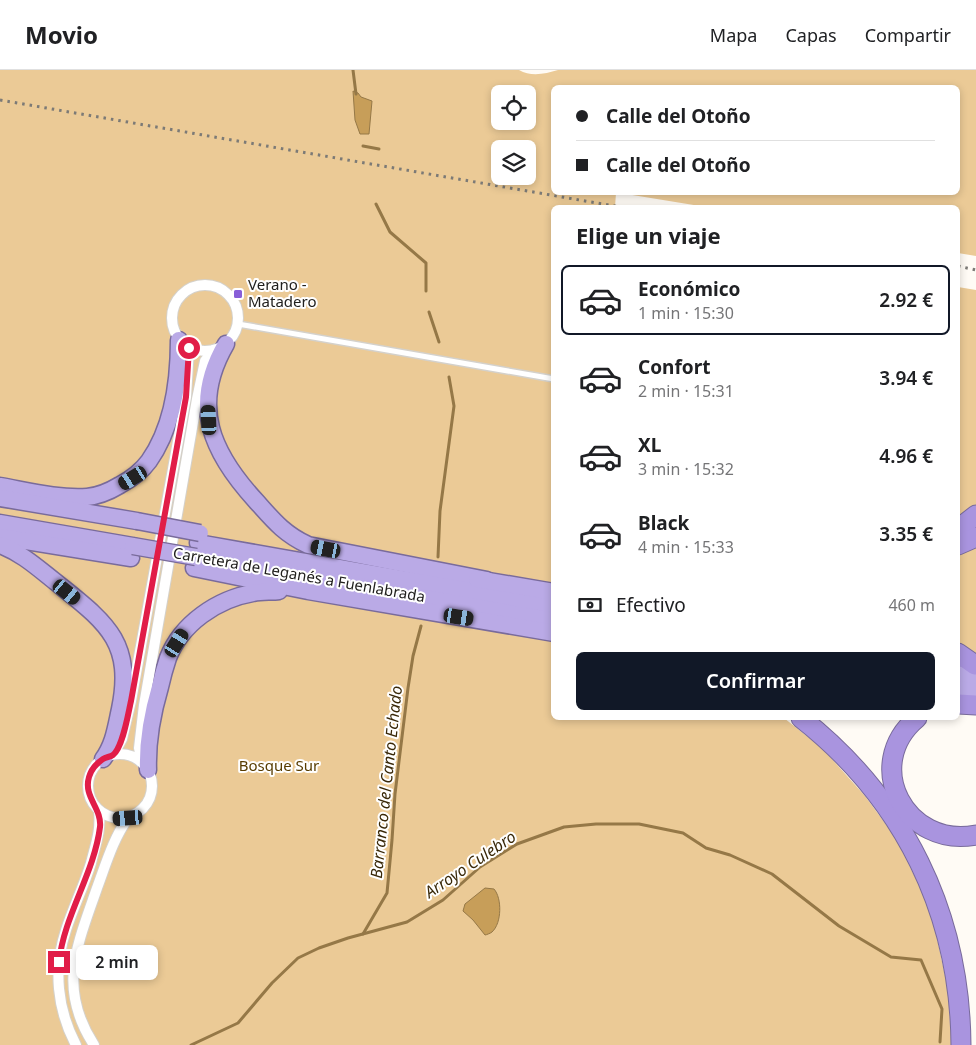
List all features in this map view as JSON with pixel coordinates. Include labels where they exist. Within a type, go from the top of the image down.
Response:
[{"type":"highway","points":[[0,486],[64,497],[89,497],[110,491],[133,478],[148,462],[161,440],[169,417],[184,344]]},
{"type":"highway","points":[[220,347],[208,400],[209,420],[215,443],[226,465],[242,486],[281,529],[294,539],[308,545],[551,591]]},
{"type":"highway","points":[[0,498],[134,539]]},
{"type":"highway","name":"Carretera de Leganés a Fuenlabrada","points":[[0,509],[134,539],[551,606]]},
{"type":"highway","points":[[960,527],[976,515]]},
{"type":"highway","points":[[0,524],[134,539],[197,550],[486,580]]},
{"type":"highway","points":[[0,536],[134,539]]},
{"type":"highway","points":[[960,544],[976,537]]},
{"type":"highway","points":[[0,545],[24,557],[96,615],[108,628],[115,641],[122,662],[121,701],[114,739],[108,757]]},
{"type":"highway","points":[[197,550],[308,591],[551,632]]},
{"type":"highway","name":"Carretera de Leganés a Fuenlabrada","points":[[197,550],[551,620]]},
{"type":"highway","points":[[145,766],[154,706],[169,657],[185,630],[208,611],[229,600],[253,593],[308,591]]},
{"type":"highway","points":[[960,655],[971,667]]},
{"type":"highway","points":[[960,689],[976,692]]},
{"type":"highway","points":[[960,698],[976,701]]},
{"type":"highway","points":[[960,704],[976,705]]},
{"type":"highway","points":[[803,720],[822,734],[872,787],[894,816],[923,868],[940,912],[952,958],[960,1006],[961,1045]]},
{"type":"highway","points":[[915,720],[904,731],[893,755],[893,784],[900,802],[911,817],[932,831],[950,836],[976,834]]},
{"type":"street","points":[[198,285],[212,285],[227,292],[236,305],[238,324],[233,336],[205,361],[197,399],[139,734],[139,748],[152,790],[148,803],[138,814],[128,818],[117,819],[109,817],[99,811],[92,803],[88,792],[89,778],[95,766],[108,757],[122,739],[131,701],[186,397],[184,344],[171,322],[173,308],[180,295],[190,288],[198,285]]},
{"type":"street","points":[[184,344],[200,352],[220,347]]},
{"type":"street","points":[[108,757],[131,756],[145,766]]},
{"type":"street","points":[[76,1045],[63,1011],[59,994],[60,951],[65,931],[88,873],[98,841],[99,811]]},
{"type":"street","points":[[93,1044],[83,1027],[74,998],[73,969],[81,934],[112,846],[119,830],[128,818]]},
{"type":"lane","points":[[238,324],[551,378]]},
{"type":"green space","name":"Bosque Sur","points":[[0,70],[519,70],[533,74],[543,74],[558,70],[976,70],[976,256],[960,253],[960,205],[694,205],[632,195],[960,195],[960,85],[551,85],[551,195],[616,195],[615,205],[551,205],[551,720],[787,720],[823,749],[865,796],[896,838],[931,910],[947,985],[953,1045],[0,1045]]},
{"type":"green space","points":[[960,287],[976,290],[976,657],[960,653]]},
{"type":"shaded area","points":[[353,91],[361,97],[372,101],[369,134],[360,134],[355,120]]},
{"type":"shaded area","points":[[485,888],[494,889],[497,893],[500,910],[498,923],[495,928],[485,935],[463,911],[465,904]]},
{"type":"waterway","name":"Barranco del Canto Echado","points":[[353,70],[356,94]]},
{"type":"waterway","name":"Barranco del Canto Echado","points":[[363,146],[379,149]]},
{"type":"waterway","name":"Barranco del Canto Echado","points":[[376,204],[390,232],[426,263],[426,291]]},
{"type":"waterway","name":"Barranco del Canto Echado","points":[[429,312],[439,342]]},
{"type":"waterway","name":"Barranco del Canto Echado","points":[[438,557],[440,511],[454,406],[449,377]]},
{"type":"waterway","name":"Barranco del Canto Echado","points":[[363,934],[387,893],[395,794],[408,688],[413,656],[421,626]]},
{"type":"waterway","name":"Arroyo Culebro","points":[[191,1045],[238,1023],[272,983],[298,958],[348,938],[407,922],[443,900],[480,867],[517,844],[564,827],[596,824],[639,824],[683,833],[706,848],[730,855],[772,874],[839,926],[891,957],[921,960],[942,1009],[940,1042]]},
{"type":"railway","points":[[0,100],[609,205]]},
{"type":"railway","points":[[960,266],[976,270]]},
{"type":"place","name":"Verano - Matadero","points":[[238,294]]},
{"type":"route","points":[[59,962],[65,931],[88,873],[98,841],[99,811],[92,803],[88,792],[89,778],[95,766],[103,759],[114,755],[122,739],[131,701],[186,397],[189,348]]}]
